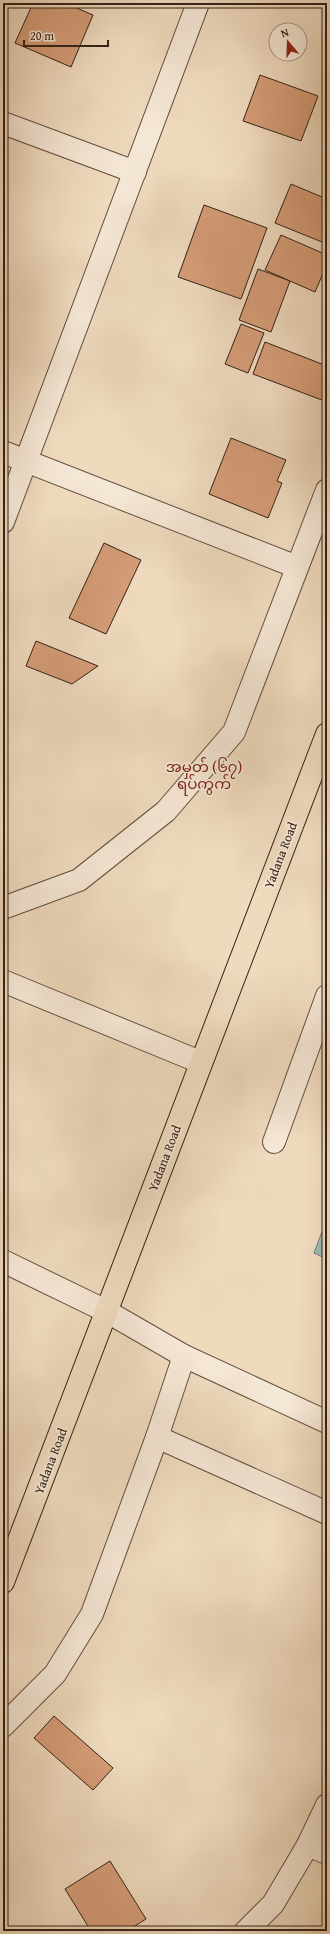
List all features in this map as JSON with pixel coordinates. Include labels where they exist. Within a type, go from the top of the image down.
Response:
[{"type":"main road","name":"Yadana Road","points":[[3,1582],[200,1062],[327,734]]},
{"type":"street","points":[[3,522],[198,3]]},
{"type":"street","points":[[3,123],[135,172]]},
{"type":"street","points":[[3,452],[297,567]]},
{"type":"street","points":[[3,908],[78,880],[171,805],[234,732],[327,490]]},
{"type":"street","points":[[3,982],[200,1062]]},
{"type":"street","points":[[274,1142],[327,996]]},
{"type":"street","points":[[3,1261],[106,1311],[184,1356],[327,1422]]},
{"type":"street","points":[[3,1726],[55,1674],[92,1614],[184,1356]]},
{"type":"street","points":[[156,1437],[327,1513]]},
{"type":"street","points":[[246,1931],[273,1904],[318,1849],[327,1805]]},
{"type":"water","points":[[327,1218],[327,1259],[314,1253]]},
{"type":"building","points":[[33,3],[65,3],[93,15],[71,67],[15,43]]},
{"type":"building","points":[[260,75],[318,96],[301,141],[243,121]]},
{"type":"building","points":[[291,184],[327,199],[327,244],[275,223]]},
{"type":"building","points":[[204,205],[267,228],[241,299],[178,277]]},
{"type":"building","points":[[281,235],[327,255],[327,264],[315,292],[265,270]]},
{"type":"building","points":[[258,269],[290,281],[271,332],[239,320]]},
{"type":"building","points":[[241,324],[264,333],[248,373],[225,364]]},
{"type":"building","points":[[265,342],[327,366],[327,402],[253,374]]},
{"type":"building","points":[[231,438],[286,460],[277,481],[282,483],[268,518],[209,494]]},
{"type":"building","points":[[104,543],[141,560],[106,634],[69,618]]},
{"type":"building","points":[[36,641],[98,666],[72,684],[26,666]]},
{"type":"building","points":[[54,1716],[113,1768],[93,1790],[34,1738]]},
{"type":"building","points":[[110,1861],[146,1919],[127,1931],[91,1931],[65,1889]]},
{"type":"district","name":"အမှတ် (၆၇) ရပ်ကွက်","points":[[204,776]]}]
